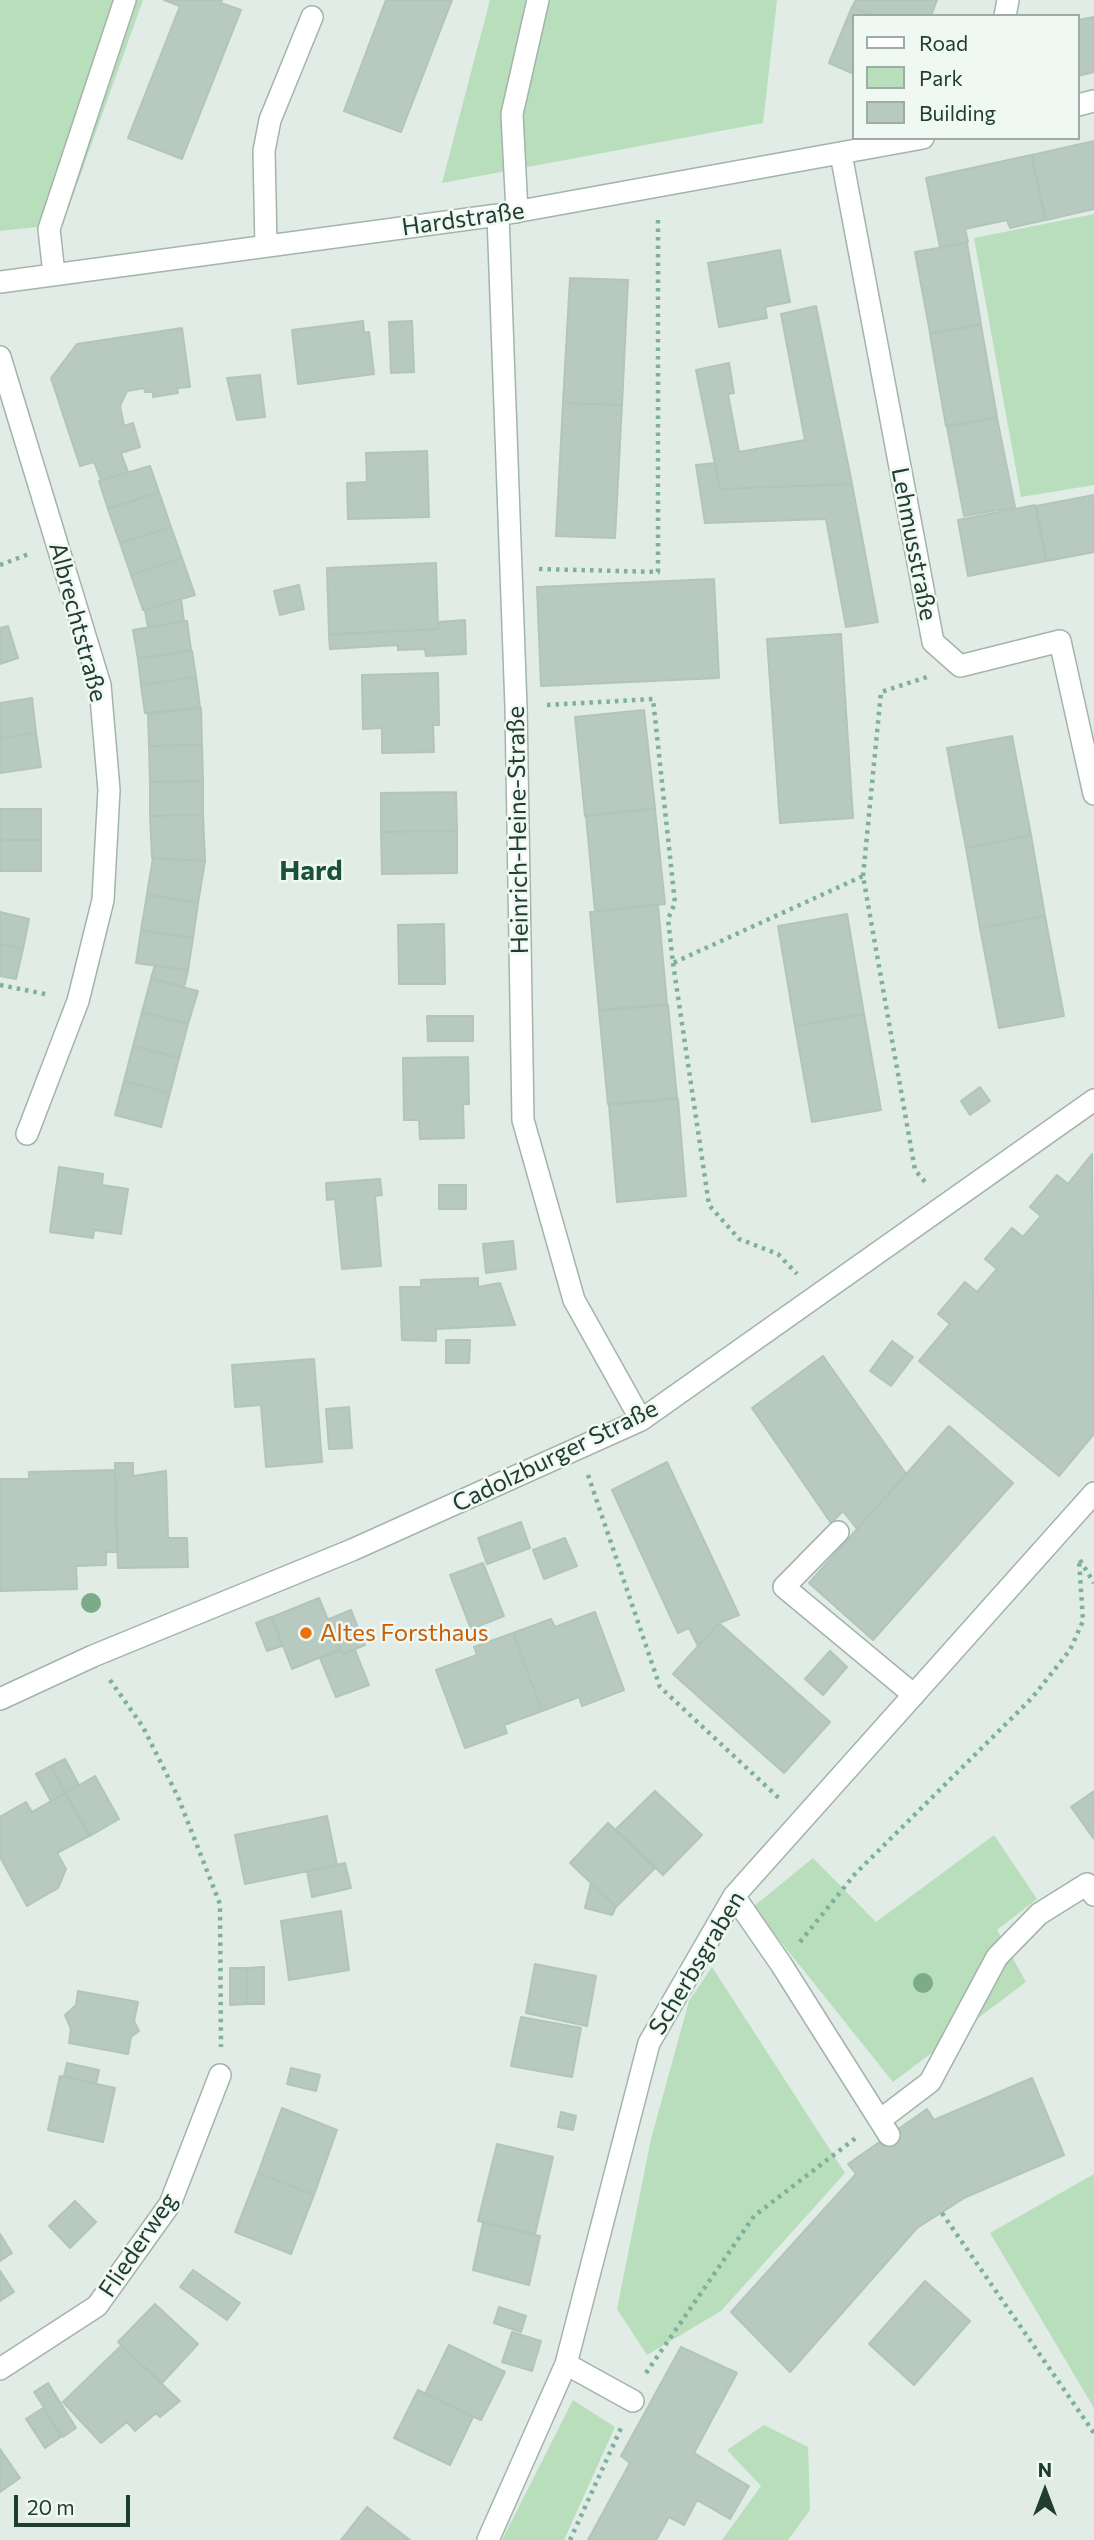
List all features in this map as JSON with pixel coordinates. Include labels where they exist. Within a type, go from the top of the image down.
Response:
[{"type":"street","points":[[54,274],[49,229],[125,0]]},
{"type":"street","name":"Heinrich-Heine-Straße","points":[[538,0],[512,114],[507,214],[510,568],[516,707],[523,1120],[574,1300],[641,1420]]},
{"type":"street","points":[[266,246],[264,151],[270,120],[312,17]]},
{"type":"street","name":"Hardstraße","points":[[0,282],[507,214],[913,140]]},
{"type":"street","name":"Lehmusstraße","points":[[841,154],[933,642],[960,666]]},
{"type":"street","name":"Albrechtstraße","points":[[0,357],[100,685],[109,790],[103,900],[78,1001],[27,1134]]},
{"type":"street","points":[[960,666],[1060,641],[1094,794]]},
{"type":"street","name":"Cadolzburger Straße","points":[[0,1699],[93,1656],[352,1550],[641,1420],[1094,1100]]},
{"type":"street","name":"Scherbsgraben","points":[[488,2540],[566,2364],[649,2043],[734,1896],[1094,1493]]},
{"type":"street","points":[[838,1532],[783,1587],[914,1695]]},
{"type":"street","points":[[734,1896],[782,1964],[885,2127],[930,2082],[997,1957],[1039,1914],[1087,1884],[1094,1895]]},
{"type":"street","name":"Fliederweg","points":[[0,2369],[97,2306],[170,2204],[220,2075]]},
{"type":"street","points":[[566,2364],[633,2401]]},
{"type":"path","points":[[510,568],[658,572],[658,188]]},
{"type":"path","points":[[945,1205],[915,1170],[863,876],[881,692],[960,666]]},
{"type":"path","points":[[516,707],[653,699],[674,903],[668,919],[709,1205],[739,1239],[778,1254],[818,1296]]},
{"type":"path","points":[[673,963],[863,876]]},
{"type":"path","points":[[0,985],[78,1001]]},
{"type":"path","points":[[579,1448],[660,1687],[802,1820]]},
{"type":"path","points":[[782,1964],[855,1874],[1032,1698],[1070,1650],[1083,1621],[1079,1559],[1094,1583]]},
{"type":"path","points":[[93,1656],[143,1727],[178,1797],[220,1904],[223,1994],[220,2075]]},
{"type":"path","points":[[570,2540],[647,2372],[754,2216],[885,2127]]},
{"type":"path","points":[[942,2213],[1094,2433]]},
{"type":"green space","points":[[0,0],[143,0],[63,224],[0,231]]},
{"type":"green space","points":[[490,0],[777,0],[763,123],[442,183]]},
{"type":"green space","points":[[1094,214],[1094,485],[1021,497],[974,238]]},
{"type":"green space","points":[[994,1835],[1037,1899],[997,1930],[1026,1982],[893,2082],[753,1907],[813,1858],[876,1922]]},
{"type":"green space","points":[[712,1967],[845,2173],[721,2311],[647,2355],[617,2309],[651,2139],[689,2001]]},
{"type":"green space","points":[[1094,2174],[1094,2408],[990,2233]]},
{"type":"green space","points":[[573,2400],[615,2427],[564,2540],[502,2540]]},
{"type":"green space","points":[[764,2425],[808,2447],[810,2510],[788,2540],[722,2540],[761,2486],[727,2450]]},
{"type":"building","points":[[164,0],[222,0],[221,3],[241,10],[182,159],[128,138],[180,6]]},
{"type":"building","points":[[386,0],[452,0],[401,132],[344,111]]},
{"type":"building","points":[[856,0],[937,0],[932,14],[868,14],[852,7]]},
{"type":"building","points":[[852,7],[868,14],[852,14],[852,73],[829,63]]},
{"type":"building","points":[[1094,17],[1094,72],[1080,76],[1080,20]]},
{"type":"building","points":[[1094,141],[1094,209],[1046,220],[1032,155]]},
{"type":"building","points":[[1031,155],[1045,220],[1010,228],[1007,220],[965,229],[968,242],[940,247],[926,178]]},
{"type":"building","points":[[967,243],[981,324],[930,333],[915,252]]},
{"type":"building","points":[[780,250],[790,302],[765,307],[767,318],[719,327],[708,263]]},
{"type":"building","points":[[570,278],[628,280],[622,405],[563,403]]},
{"type":"building","points":[[816,306],[852,484],[720,489],[696,370],[729,363],[734,393],[728,394],[739,452],[805,440],[781,314]]},
{"type":"building","points":[[363,321],[364,333],[369,332],[374,374],[298,384],[292,330]]},
{"type":"building","points":[[412,321],[414,372],[391,373],[389,322]]},
{"type":"building","points":[[981,325],[997,417],[946,426],[930,334]]},
{"type":"building","points":[[182,328],[190,387],[177,388],[178,393],[153,397],[153,392],[145,392],[144,388],[127,391],[120,406],[124,426],[133,423],[140,447],[121,453],[128,472],[101,480],[94,462],[80,466],[51,378],[77,344]]},
{"type":"building","points":[[260,375],[265,417],[237,420],[227,378]]},
{"type":"building","points":[[563,403],[622,405],[615,538],[556,536]]},
{"type":"building","points":[[997,418],[1015,507],[964,516],[947,427]]},
{"type":"building","points":[[427,451],[429,517],[348,519],[347,483],[367,482],[366,453]]},
{"type":"building","points":[[715,463],[720,489],[852,484],[878,622],[846,627],[826,519],[705,523],[696,465]]},
{"type":"building","points":[[150,466],[159,492],[108,509],[99,481]]},
{"type":"building","points":[[159,492],[171,527],[120,543],[108,509]]},
{"type":"building","points":[[1094,495],[1094,552],[1047,561],[1036,506]]},
{"type":"building","points":[[1035,505],[1046,561],[968,576],[958,520]]},
{"type":"building","points":[[171,527],[182,558],[131,575],[120,543]]},
{"type":"building","points":[[182,558],[195,595],[143,610],[131,575]]},
{"type":"building","points":[[436,563],[438,629],[329,634],[327,568]]},
{"type":"building","points":[[714,579],[719,678],[541,686],[537,587]]},
{"type":"building","points":[[299,585],[304,609],[280,615],[274,591]]},
{"type":"building","points":[[181,599],[184,621],[148,627],[145,610]]},
{"type":"building","points":[[465,620],[466,654],[426,656],[425,649],[398,650],[398,645],[330,649],[329,635],[438,629],[438,622]]},
{"type":"building","points":[[187,621],[191,650],[138,659],[133,630]]},
{"type":"building","points":[[8,626],[18,658],[0,664],[0,628]]},
{"type":"building","points":[[841,634],[853,818],[780,823],[767,639]]},
{"type":"building","points":[[192,651],[196,677],[141,685],[138,659]]},
{"type":"building","points":[[438,673],[439,725],[433,725],[434,752],[382,753],[382,728],[363,729],[362,675]]},
{"type":"building","points":[[196,677],[200,707],[145,713],[141,685]]},
{"type":"building","points":[[32,698],[36,733],[0,738],[0,703]]},
{"type":"building","points":[[201,708],[202,745],[149,746],[148,714]]},
{"type":"building","points":[[644,710],[655,808],[585,816],[575,717]]},
{"type":"building","points":[[36,733],[41,767],[0,773],[0,738]]},
{"type":"building","points":[[1012,736],[1031,835],[966,848],[947,748]]},
{"type":"building","points":[[202,745],[203,781],[150,782],[149,746]]},
{"type":"building","points":[[203,781],[203,815],[150,816],[150,782]]},
{"type":"building","points":[[456,792],[457,831],[381,832],[381,793]]},
{"type":"building","points":[[0,809],[41,809],[41,840],[0,840]]},
{"type":"building","points":[[655,809],[665,904],[595,911],[586,816]]},
{"type":"building","points":[[203,815],[205,861],[152,858],[150,816]]},
{"type":"building","points":[[457,831],[457,873],[382,874],[381,832]]},
{"type":"building","points":[[1031,835],[1045,916],[980,928],[966,848]]},
{"type":"building","points":[[0,840],[41,840],[41,871],[0,871]]},
{"type":"building","points":[[153,858],[205,861],[198,903],[147,894]]},
{"type":"building","points":[[147,895],[198,903],[193,938],[141,930]]},
{"type":"building","points":[[658,905],[667,1004],[599,1010],[590,912]]},
{"type":"building","points":[[0,912],[29,919],[23,949],[0,944]]},
{"type":"building","points":[[847,914],[864,1014],[795,1026],[778,926]]},
{"type":"building","points":[[1045,916],[1064,1016],[999,1028],[980,928]]},
{"type":"building","points":[[444,924],[445,984],[399,984],[398,925]]},
{"type":"building","points":[[141,931],[193,938],[188,970],[136,963]]},
{"type":"building","points":[[0,944],[23,949],[16,979],[0,976]]},
{"type":"building","points":[[155,965],[188,971],[184,987],[151,978]]},
{"type":"building","points":[[151,979],[198,991],[188,1024],[142,1012]]},
{"type":"building","points":[[668,1005],[677,1098],[608,1104],[599,1011]]},
{"type":"building","points":[[142,1012],[188,1024],[179,1058],[133,1046]]},
{"type":"building","points":[[864,1014],[881,1110],[812,1122],[795,1026]]},
{"type":"building","points":[[427,1016],[473,1016],[473,1041],[428,1041]]},
{"type":"building","points":[[133,1046],[179,1058],[170,1093],[124,1081]]},
{"type":"building","points":[[468,1057],[469,1104],[463,1104],[464,1138],[420,1139],[419,1120],[404,1120],[403,1058]]},
{"type":"building","points":[[124,1081],[170,1093],[161,1127],[115,1115]]},
{"type":"building","points":[[980,1087],[990,1101],[970,1115],[961,1101]]},
{"type":"building","points":[[678,1099],[686,1196],[617,1202],[609,1105]]},
{"type":"building","points":[[1092,1154],[1094,1434],[1059,1476],[919,1361],[950,1324],[938,1314],[965,1282],[977,1292],[997,1269],[985,1259],[1012,1228],[1023,1237],[1041,1216],[1030,1207],[1057,1175],[1068,1184]]},
{"type":"building","points":[[59,1167],[103,1174],[102,1185],[128,1189],[121,1234],[94,1230],[93,1238],[50,1232]]},
{"type":"building","points":[[380,1179],[382,1195],[375,1196],[381,1266],[342,1269],[335,1199],[327,1200],[326,1183]]},
{"type":"building","points":[[439,1185],[466,1185],[466,1209],[439,1209]]},
{"type":"building","points":[[513,1241],[516,1269],[486,1273],[483,1244]]},
{"type":"building","points":[[478,1278],[478,1287],[500,1283],[515,1325],[436,1329],[436,1341],[402,1340],[400,1287],[421,1287],[421,1280]]},
{"type":"building","points":[[446,1340],[470,1340],[469,1363],[446,1363]]},
{"type":"building","points":[[892,1341],[913,1357],[891,1386],[870,1371]]},
{"type":"building","points":[[823,1356],[906,1474],[857,1529],[843,1511],[831,1523],[752,1408]]},
{"type":"building","points":[[314,1359],[322,1462],[266,1467],[261,1405],[235,1407],[232,1365]]},
{"type":"building","points":[[349,1407],[352,1448],[329,1449],[326,1409]]},
{"type":"building","points":[[949,1426],[1013,1483],[873,1640],[809,1583]]},
{"type":"building","points":[[667,1462],[739,1615],[719,1623],[698,1646],[689,1628],[678,1633],[612,1490]]},
{"type":"building","points":[[115,1463],[133,1463],[133,1476],[166,1471],[168,1538],[187,1538],[188,1567],[118,1568]]},
{"type":"building","points":[[115,1470],[117,1552],[106,1552],[106,1565],[76,1566],[77,1589],[0,1591],[0,1479],[29,1479],[29,1472]]},
{"type":"building","points":[[521,1522],[530,1548],[487,1564],[478,1538]]},
{"type":"building","points":[[565,1538],[577,1566],[544,1579],[533,1550]]},
{"type":"building","points":[[483,1563],[504,1616],[471,1629],[450,1575]]},
{"type":"building","name":"Altes Forsthaus","points":[[319,1598],[340,1649],[292,1669],[272,1617]]},
{"type":"building","points":[[351,1610],[365,1645],[343,1654],[329,1619]]},
{"type":"building","points":[[595,1612],[624,1690],[582,1706],[579,1697],[542,1711],[513,1633],[551,1619],[555,1627]]},
{"type":"building","points":[[271,1617],[282,1646],[267,1651],[256,1623]]},
{"type":"building","points":[[719,1623],[830,1722],[784,1773],[673,1674]]},
{"type":"building","points":[[513,1633],[542,1711],[504,1725],[507,1733],[465,1748],[436,1670],[477,1655],[474,1647]]},
{"type":"building","points":[[341,1650],[343,1654],[355,1650],[369,1685],[336,1697],[320,1658]]},
{"type":"building","points":[[830,1651],[847,1667],[823,1695],[805,1679]]},
{"type":"building","points":[[65,1759],[79,1785],[66,1793],[51,1766]]},
{"type":"building","points":[[51,1766],[65,1793],[51,1801],[36,1774]]},
{"type":"building","points":[[95,1776],[119,1819],[90,1836],[66,1793]]},
{"type":"building","points":[[655,1791],[702,1835],[663,1875],[615,1830]]},
{"type":"building","points":[[1094,1791],[1094,1839],[1071,1807]]},
{"type":"building","points":[[65,1793],[89,1836],[57,1853],[66,1869],[58,1888],[27,1906],[0,1857],[0,1817],[26,1802],[32,1812]]},
{"type":"building","points":[[327,1816],[337,1865],[245,1884],[235,1835]]},
{"type":"building","points":[[608,1823],[656,1867],[616,1907],[570,1863]]},
{"type":"building","points":[[345,1863],[351,1888],[312,1897],[307,1871]]},
{"type":"building","points":[[591,1883],[616,1907],[612,1915],[585,1908]]},
{"type":"building","points":[[341,1911],[349,1970],[289,1980],[281,1921]]},
{"type":"building","points":[[535,1964],[596,1976],[587,2026],[526,2013]]},
{"type":"building","points":[[264,1967],[264,2004],[247,2004],[247,1968]]},
{"type":"building","points":[[230,1968],[247,1968],[247,2004],[230,2005]]},
{"type":"building","points":[[78,1991],[138,2002],[134,2021],[139,2031],[131,2037],[128,2054],[69,2043],[71,2029],[65,2015],[76,2005]]},
{"type":"building","points":[[521,2017],[581,2028],[572,2077],[511,2066]]},
{"type":"building","points":[[67,2063],[99,2070],[96,2084],[64,2076]]},
{"type":"building","points":[[291,2068],[320,2075],[316,2091],[287,2084]]},
{"type":"building","points":[[60,2076],[115,2088],[103,2142],[48,2130]]},
{"type":"building","points":[[1032,2078],[1064,2155],[966,2197],[917,2228],[790,2372],[731,2312],[856,2174],[848,2164],[927,2109],[934,2120]]},
{"type":"building","points":[[282,2108],[337,2130],[314,2195],[258,2173]]},
{"type":"building","points":[[561,2112],[576,2116],[573,2130],[558,2127]]},
{"type":"building","points":[[497,2144],[553,2157],[535,2234],[478,2221]]},
{"type":"building","points":[[258,2173],[314,2195],[291,2254],[235,2232]]},
{"type":"building","points":[[75,2201],[96,2222],[70,2248],[49,2226]]},
{"type":"building","points":[[483,2223],[540,2236],[529,2285],[473,2270]]},
{"type":"building","points":[[0,2234],[12,2253],[0,2261]]},
{"type":"building","points":[[193,2270],[240,2303],[227,2320],[180,2287]]},
{"type":"building","points":[[0,2271],[14,2292],[0,2301]]},
{"type":"building","points":[[925,2281],[970,2321],[914,2385],[869,2344]]},
{"type":"building","points":[[155,2304],[198,2344],[162,2383],[118,2342]]},
{"type":"building","points":[[499,2307],[526,2316],[521,2332],[494,2323]]},
{"type":"building","points":[[512,2332],[541,2341],[532,2371],[502,2362]]},
{"type":"building","points":[[449,2345],[505,2372],[481,2420],[425,2394]]},
{"type":"building","points":[[121,2346],[180,2401],[160,2417],[156,2413],[135,2431],[127,2422],[101,2443],[63,2402]]},
{"type":"building","points":[[681,2347],[737,2373],[694,2453],[749,2486],[730,2519],[697,2500],[684,2525],[669,2517],[656,2540],[588,2540],[630,2463],[621,2456]]},
{"type":"building","points":[[48,2383],[76,2428],[63,2437],[34,2392]]},
{"type":"building","points":[[418,2390],[473,2417],[450,2465],[394,2438]]},
{"type":"building","points":[[43,2408],[61,2437],[45,2448],[26,2419]]},
{"type":"building","points":[[0,2449],[20,2478],[0,2492]]},
{"type":"building","points":[[367,2507],[410,2540],[341,2540]]},
{"type":"place","name":"Altes Forsthaus","points":[[306,1633]]},
{"type":"district","name":"Hard","points":[[311,871]]}]
